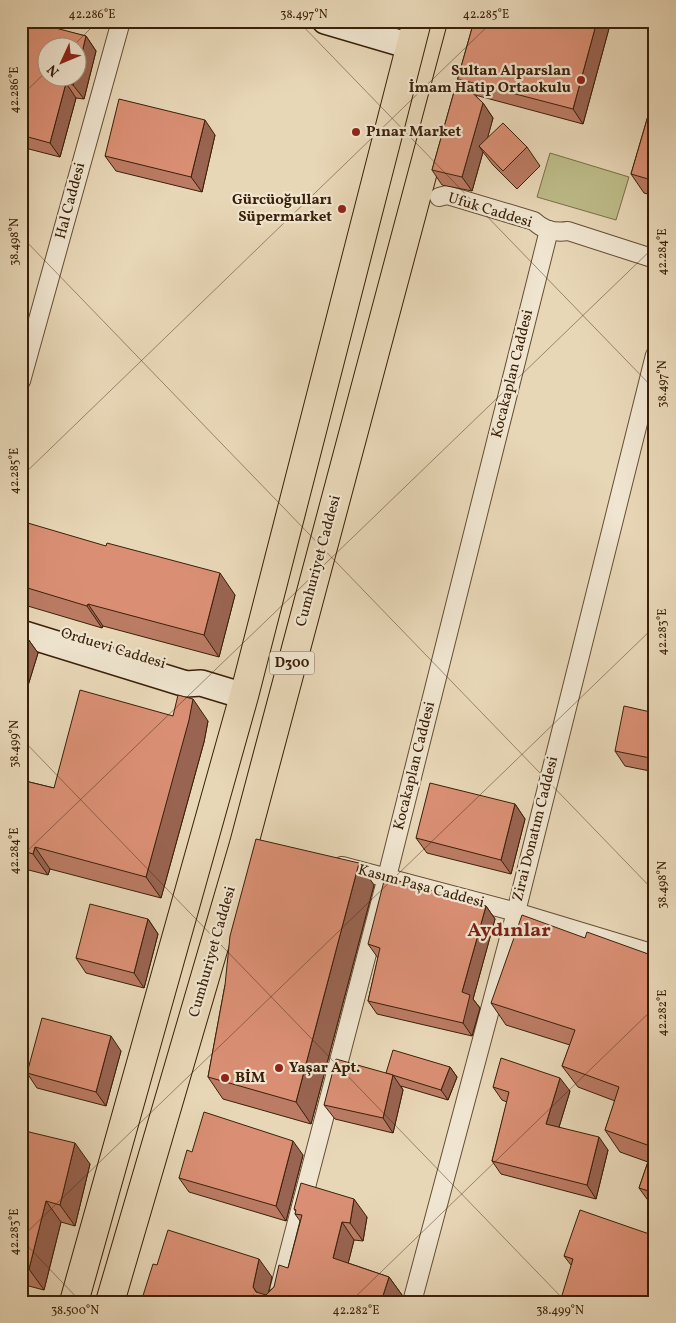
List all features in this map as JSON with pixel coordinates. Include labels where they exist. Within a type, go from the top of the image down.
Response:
[{"type":"highway","name":"Cumhuriyet Caddesi","points":[[110,1302],[253,846],[428,194],[464,21]]},
{"type":"highway","name":"D300","points":[[74,1302],[244,696],[414,34]]},
{"type":"street","name":"Hal Caddesi","points":[[21,381],[121,21]]},
{"type":"street","points":[[325,21],[414,34]]},
{"type":"street","name":"Ufuk Caddesi","points":[[428,194],[447,194],[534,221],[565,241],[650,268],[655,266]]},
{"type":"street","name":"Ufuk Caddesi","points":[[549,230],[568,231],[655,259]]},
{"type":"street","name":"Kocakaplan Caddesi","points":[[276,1302],[387,877],[549,230]]},
{"type":"street","name":"Zirai Donatım Caddesi","points":[[412,1302],[516,912],[655,355]]},
{"type":"street","name":"Orduevi Caddesi","points":[[21,620],[190,673],[201,682],[244,696]]},
{"type":"street","name":"Orduevi Caddesi","points":[[21,633],[186,684],[201,682]]},
{"type":"street","name":"Kasım Paşa Caddesi","points":[[330,864],[387,877],[516,912],[655,954]]},
{"type":"shaded area","points":[[550,153],[629,177],[616,220],[537,197]]},
{"type":"building","points":[[21,21],[29,21],[86,36],[86,38],[38,38],[38,88],[65,88],[50,143],[21,135]]},
{"type":"building","points":[[474,21],[597,21],[573,109],[458,79],[483,103],[462,177],[432,170]]},
{"type":"building","points":[[655,92],[655,181],[631,174]]},
{"type":"building","points":[[119,99],[205,120],[191,177],[105,156]]},
{"type":"building","points":[[503,123],[527,147],[503,171],[479,146]]},
{"type":"building","points":[[21,521],[106,546],[107,543],[220,573],[204,635],[88,604],[87,606],[21,586]]},
{"type":"building","points":[[80,690],[173,716],[178,695],[193,699],[146,877],[35,847],[33,854],[21,850],[21,780],[54,788]]},
{"type":"building","points":[[624,706],[655,713],[655,759],[615,751]]},
{"type":"building","points":[[430,783],[515,804],[501,860],[416,838]]},
{"type":"building","points":[[256,839],[359,863],[296,1102],[208,1077],[225,985],[230,936]]},
{"type":"building","points":[[385,877],[486,906],[462,992],[470,995],[463,1023],[368,1001],[380,948],[368,944]]},
{"type":"building","points":[[90,904],[148,919],[134,973],[76,958]]},
{"type":"building","points":[[522,915],[585,938],[587,932],[651,955],[652,951],[655,952],[655,1193],[639,1188],[653,1147],[605,1130],[619,1087],[562,1066],[575,1030],[491,1003]]},
{"type":"building","points":[[42,1018],[111,1036],[96,1092],[27,1073]]},
{"type":"building","points":[[393,1050],[450,1067],[441,1090],[386,1073]]},
{"type":"building","points":[[501,1058],[560,1078],[546,1124],[599,1137],[587,1185],[492,1161],[509,1092],[493,1087]]},
{"type":"building","points":[[336,1059],[393,1075],[383,1118],[324,1105]]},
{"type":"building","points":[[204,1112],[293,1141],[276,1206],[179,1178],[187,1150],[192,1152]]},
{"type":"building","points":[[21,1130],[75,1143],[60,1205],[46,1201],[29,1269],[21,1267]]},
{"type":"building","points":[[301,1183],[354,1199],[350,1223],[342,1222],[333,1258],[389,1277],[381,1302],[277,1302],[253,1295],[251,1302],[141,1302],[153,1264],[157,1265],[168,1230],[259,1259],[253,1287],[256,1292],[266,1295],[274,1287],[279,1265],[288,1268],[302,1215],[295,1214],[296,1210],[294,1209]]},
{"type":"building","points":[[580,1210],[655,1236],[655,1302],[560,1302],[573,1259],[564,1256]]},
{"type":"place","name":"Sultan Alparslan İmam Hatip Ortaokulu","points":[[581,80]]},
{"type":"place","name":"Pınar Market","points":[[356,132]]},
{"type":"place","name":"Gürcüoğulları Süpermarket","points":[[342,209]]},
{"type":"place","name":"Yaşar Apt.","points":[[279,1068]]},
{"type":"place","name":"BİM","points":[[225,1078]]},
{"type":"district","name":"Aydınlar","points":[[509,931]]}]
